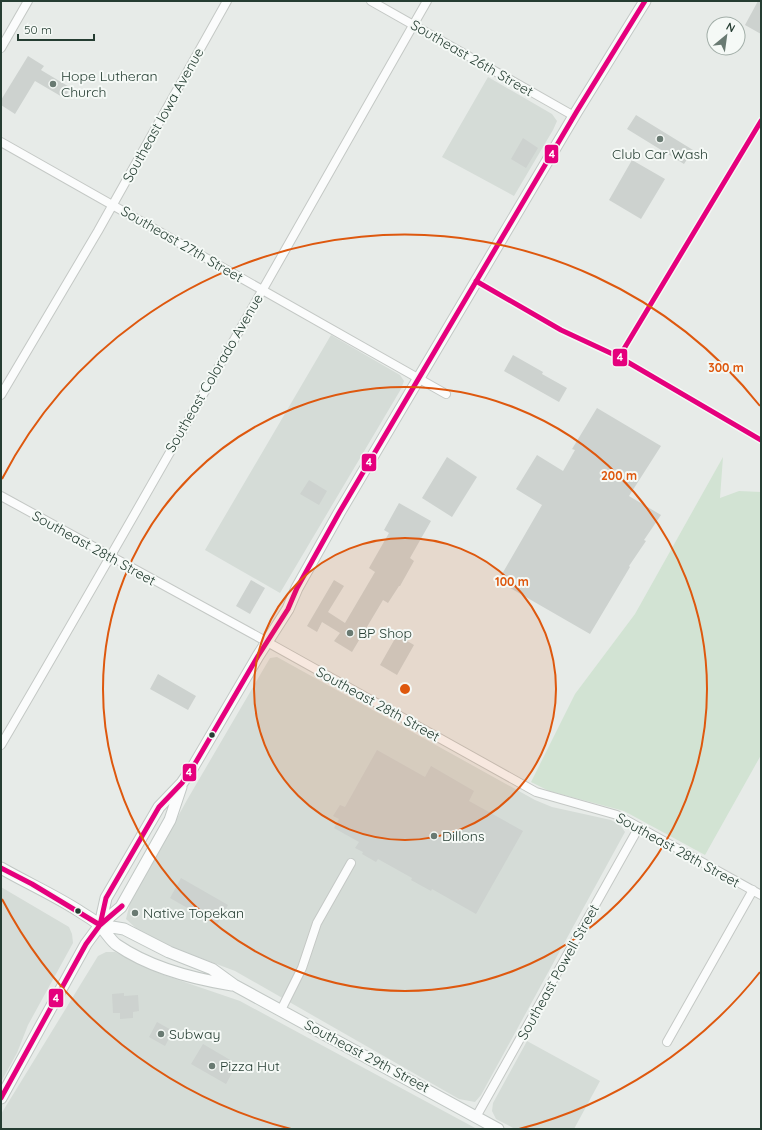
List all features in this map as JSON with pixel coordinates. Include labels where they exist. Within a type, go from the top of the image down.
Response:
[{"type":"main road","points":[[100,925],[106,898],[160,807],[182,783],[288,608],[297,588],[328,531],[574,116],[645,1]]},
{"type":"main road","points":[[1,1098],[86,944],[100,925],[121,908],[170,820],[182,783]]},
{"type":"main road","name":"Southeast 29th Street","points":[[1,868],[32,884],[100,925],[116,945],[152,963],[206,981],[234,985]]},
{"type":"main road","name":"Southeast 29th Street","points":[[100,925],[124,929],[169,952],[212,969],[234,985],[498,1129]]},
{"type":"street","points":[[1,48],[28,1]]},
{"type":"street","name":"Southeast Iowa Avenue","points":[[1,395],[113,205],[227,1]]},
{"type":"street","name":"Southeast 26th Street","points":[[371,1],[574,116]]},
{"type":"street","name":"Southeast Colorado Avenue","points":[[1,745],[427,1]]},
{"type":"street","name":"Southeast 27th Street","points":[[1,142],[446,394]]},
{"type":"street","name":"Southeast 28th Street","points":[[1,496],[536,792],[618,815],[761,895]]},
{"type":"street","name":"Southeast Powell Street","points":[[476,1117],[639,827]]},
{"type":"street","points":[[281,1010],[302,968],[317,923],[351,863]]},
{"type":"street","points":[[667,1042],[753,890]]},
{"type":"shaded area","points":[[488,77],[552,114],[557,121],[514,196],[442,157]]},
{"type":"shaded area","points":[[331,335],[400,375],[404,381],[401,389],[280,593],[205,550]]},
{"type":"shaded area","points":[[277,657],[535,800],[552,807],[611,820],[620,825],[625,832],[481,1095],[475,1102],[459,1099],[235,971],[161,943],[140,932],[126,919],[130,903],[187,800],[270,658]]},
{"type":"shaded area","points":[[1,887],[69,927],[72,934],[73,943],[28,1025],[17,1053],[1,1082]]},
{"type":"shaded area","points":[[106,952],[115,952],[161,974],[240,1001],[477,1129],[1,1129],[1,1114],[98,956]]},
{"type":"shaded area","points":[[527,1041],[600,1081],[574,1129],[515,1129],[496,1119],[492,1111],[493,1103]]},
{"type":"green space","points":[[723,457],[720,498],[739,491],[761,492],[761,755],[705,855],[624,811],[549,791],[531,782],[575,694],[635,614]]},
{"type":"building","points":[[758,1],[761,1],[761,34],[746,26]]},
{"type":"building","name":"Hope Lutheran Church","points":[[28,56],[44,66],[41,70],[71,88],[64,98],[35,81],[15,114],[1,105],[1,100]]},
{"type":"building","name":"Club Car Wash","points":[[636,115],[693,150],[684,164],[627,129]]},
{"type":"building","points":[[523,138],[538,148],[526,168],[511,159]]},
{"type":"building","points":[[632,160],[665,179],[641,219],[609,200]]},
{"type":"building","points":[[513,355],[567,388],[559,402],[504,371]]},
{"type":"building","points":[[597,408],[661,446],[629,496],[661,515],[644,540],[646,541],[629,566],[630,567],[590,634],[498,581],[542,505],[516,489],[537,455],[563,471],[575,450],[572,449]]},
{"type":"building","points":[[447,457],[477,477],[452,517],[422,498]]},
{"type":"building","points":[[309,480],[327,491],[319,505],[300,494]]},
{"type":"building","points":[[399,503],[431,521],[410,558],[414,561],[400,586],[388,603],[383,600],[352,652],[334,641],[340,633],[322,622],[317,632],[307,626],[334,580],[344,586],[328,612],[345,623],[375,572],[369,568],[389,533],[384,530]]},
{"type":"building","points":[[251,580],[265,588],[250,614],[236,606]]},
{"type":"building","points":[[397,635],[414,645],[397,675],[380,665]]},
{"type":"building","points":[[158,674],[196,696],[188,710],[150,689]]},
{"type":"building","name":"Dillons","points":[[377,750],[425,777],[431,766],[474,791],[469,801],[523,831],[476,914],[432,889],[431,891],[411,880],[412,878],[378,859],[376,862],[362,854],[363,852],[355,848],[359,842],[334,828],[339,819],[333,816],[340,805],[345,807]]},
{"type":"building","points":[[181,878],[228,905],[217,925],[170,898]]},
{"type":"building","points":[[124,993],[124,996],[138,995],[139,1011],[133,1012],[133,1018],[120,1019],[120,1013],[113,1013],[112,994]]},
{"type":"building","name":"Subway","points":[[157,1022],[173,1031],[165,1046],[149,1037]]},
{"type":"building","points":[[203,1044],[237,1064],[226,1084],[191,1064]]},
{"type":"transit line","name":"4","points":[[100,925],[106,898],[159,807],[182,783],[193,767],[258,656],[288,609],[297,588],[339,513],[577,111],[645,1]]},
{"type":"transit line","name":"4","points":[[619,357],[761,121]]},
{"type":"transit line","name":"4","points":[[476,281],[561,330],[619,357],[761,440]]},
{"type":"transit line","name":"4","points":[[1,868],[32,884],[100,925]]},
{"type":"transit line","name":"4","points":[[1,1098],[86,944],[100,925],[122,906]]},
{"type":"place","name":"Hope Lutheran Church","points":[[53,84]]},
{"type":"place","name":"Club Car Wash","points":[[660,139]]},
{"type":"place","name":"BP Shop","points":[[350,633]]},
{"type":"place","name":"Dillons","points":[[434,836]]},
{"type":"place","name":"Native Topekan","points":[[135,913]]},
{"type":"place","name":"Subway","points":[[161,1034]]},
{"type":"place","name":"Pizza Hut","points":[[212,1066]]}]
